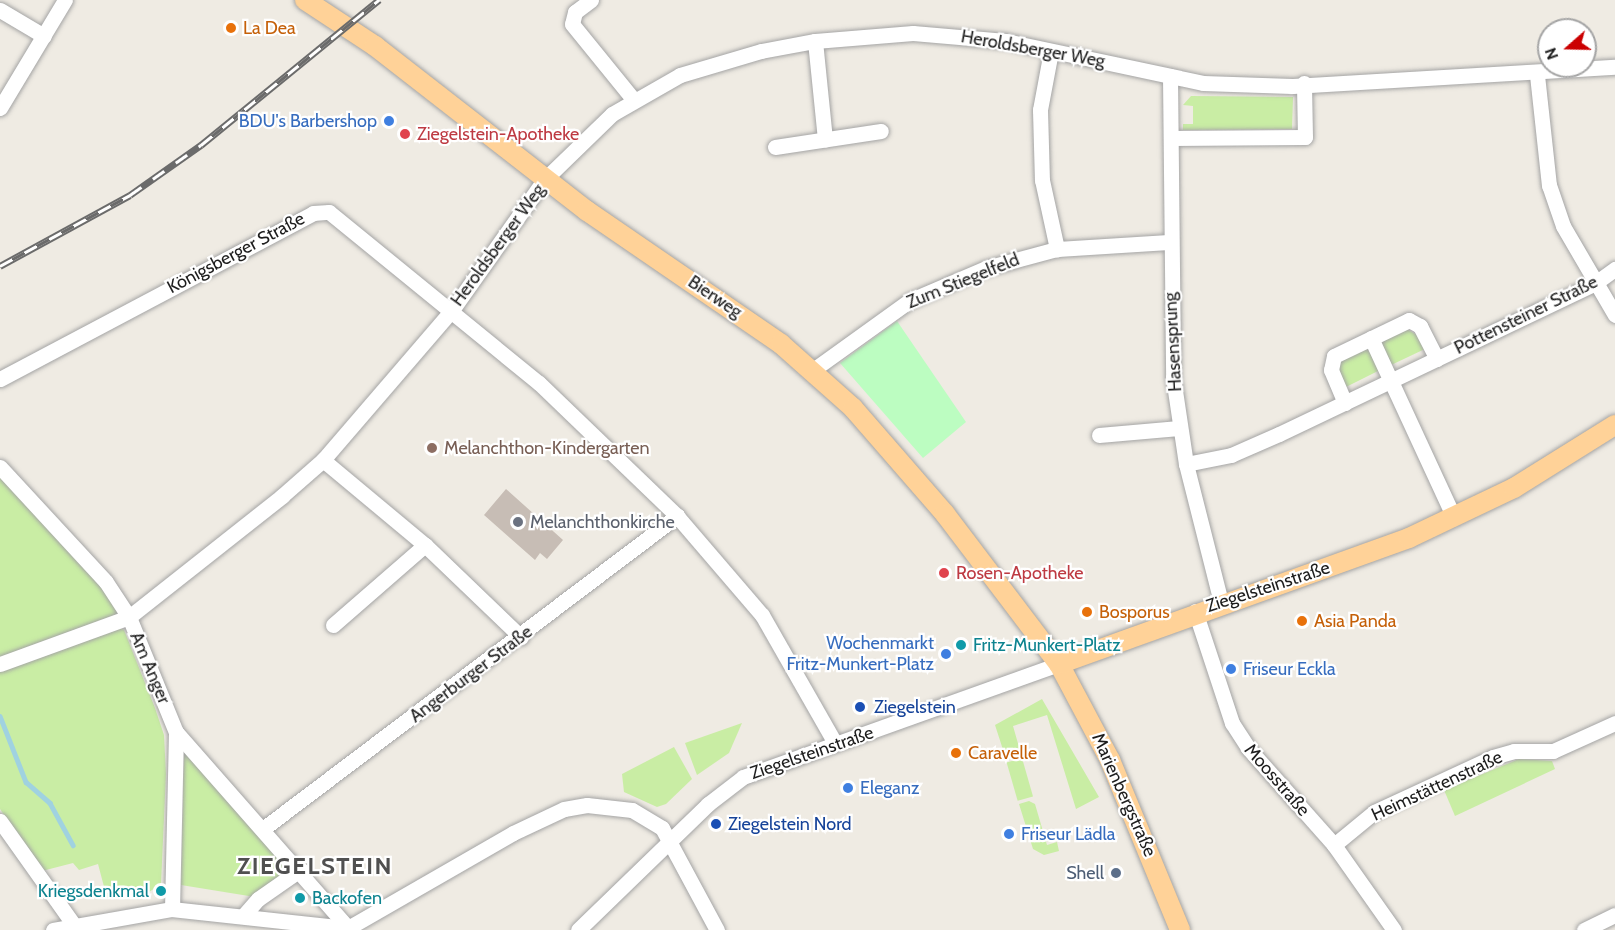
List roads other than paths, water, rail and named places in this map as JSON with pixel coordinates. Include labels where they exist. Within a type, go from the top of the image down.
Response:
[{"type":"main road","name":"Bierweg","points":[[305,0],[375,46],[544,180],[813,370],[911,473],[1059,664]]},
{"type":"main road","name":"Ziegelsteinstraße","points":[[1059,664],[1195,611],[1388,546],[1454,518],[1525,482],[1615,425]]},
{"type":"main road","name":"Marienbergstraße","points":[[1059,664],[1110,760],[1179,930]]},
{"type":"street","points":[[0,108],[65,0]]},
{"type":"street","points":[[591,0],[575,12],[572,24],[633,99]]},
{"type":"street","points":[[0,10],[44,36]]},
{"type":"street","name":"Heroldsberger Weg","points":[[0,664],[129,617],[323,460],[452,310],[544,180],[605,120],[633,99],[710,65],[815,41],[934,34],[1051,51],[1203,83],[1292,86],[1304,83],[1537,75]]},
{"type":"street","points":[[815,41],[825,139]]},
{"type":"street","points":[[1051,51],[1040,110],[1042,180],[1057,249]]},
{"type":"street","name":"Heroldsberger Weg","points":[[1597,69],[1615,67]]},
{"type":"street","name":"Hasensprung","points":[[1170,76],[1170,322],[1179,428],[1221,602]]},
{"type":"street","points":[[1537,78],[1549,185],[1563,226],[1594,284],[1615,315]]},
{"type":"street","points":[[1171,138],[1305,137],[1304,83]]},
{"type":"street","points":[[775,147],[880,131]]},
{"type":"street","name":"Königsberger Straße","points":[[0,380],[313,213],[329,212],[539,383],[677,516],[762,615],[835,743]]},
{"type":"street","name":"Zum Stiegelfeld","points":[[813,370],[909,301],[1007,261],[1057,249],[1169,242]]},
{"type":"street","name":"Pottensteiner Straße","points":[[1186,464],[1231,455],[1594,284],[1615,270]]},
{"type":"street","name":"Pottensteiner Straße","points":[[1345,403],[1331,370],[1334,356],[1371,338],[1409,320],[1420,326],[1437,359]]},
{"type":"street","points":[[1371,338],[1454,518]]},
{"type":"street","points":[[1099,435],[1179,428]]},
{"type":"street","points":[[323,460],[425,545],[521,637]]},
{"type":"street","name":"Am Anger","points":[[0,466],[94,566],[129,617],[176,732],[301,869],[348,928]]},
{"type":"street","name":"Angerburger Straße","points":[[264,828],[521,637],[677,516]]},
{"type":"street","points":[[333,625],[425,545]]},
{"type":"street","name":"Moosstraße","points":[[1195,611],[1232,723],[1248,748],[1334,845],[1394,930]]},
{"type":"street","name":"Ziegelsteinstraße","points":[[578,930],[670,840],[734,782],[835,743],[1059,664]]},
{"type":"street","name":"Heimstättenstraße","points":[[1334,845],[1374,812],[1493,757],[1514,751],[1553,751],[1615,723]]},
{"type":"street","points":[[171,909],[176,732]]},
{"type":"street","points":[[53,930],[171,909],[244,915],[348,928],[513,833],[564,809],[601,805],[632,810],[654,821],[670,840],[717,930]]},
{"type":"street","points":[[0,821],[74,925]]},
{"type":"street","points":[[244,915],[258,899],[301,869]]},
{"type":"street","points":[[1584,930],[1615,915]]},
{"type":"waterway","points":[[0,716],[26,782],[50,803],[73,845]]},
{"type":"railway","points":[[0,266],[130,195],[201,145],[379,0]]},
{"type":"place","name":"La Dea","points":[[231,28]]},
{"type":"place","name":"BDU's Barbershop","points":[[389,121]]},
{"type":"place","name":"Ziegelstein-Apotheke","points":[[405,134]]},
{"type":"place","name":"Melanchthon-Kindergarten","points":[[432,448]]},
{"type":"place","name":"Melanchthonkirche","points":[[518,522]]},
{"type":"place","name":"Rosen-Apotheke","points":[[944,573]]},
{"type":"place","name":"Bosporus","points":[[1087,612]]},
{"type":"place","name":"Asia Panda","points":[[1302,621]]},
{"type":"place","name":"Fritz-Munkert-Platz","points":[[961,645]]},
{"type":"place","name":"Wochenmarkt Fritz-Munkert-Platz","points":[[946,654]]},
{"type":"place","name":"Friseur Eckla","points":[[1231,669]]},
{"type":"place","name":"Ziegelstein","points":[[860,707]]},
{"type":"place","name":"Caravelle","points":[[956,753]]},
{"type":"place","name":"Eleganz","points":[[848,788]]},
{"type":"place","name":"Ziegelstein Nord","points":[[716,824]]},
{"type":"place","name":"Friseur Lädla","points":[[1009,834]]},
{"type":"place","name":"Shell","points":[[1116,873]]},
{"type":"place","name":"Kriegsdenkmal","points":[[161,891]]},
{"type":"place","name":"Backofen","points":[[300,898]]},
{"type":"district","name":"ZIEGELSTEIN","points":[[315,866]]}]
